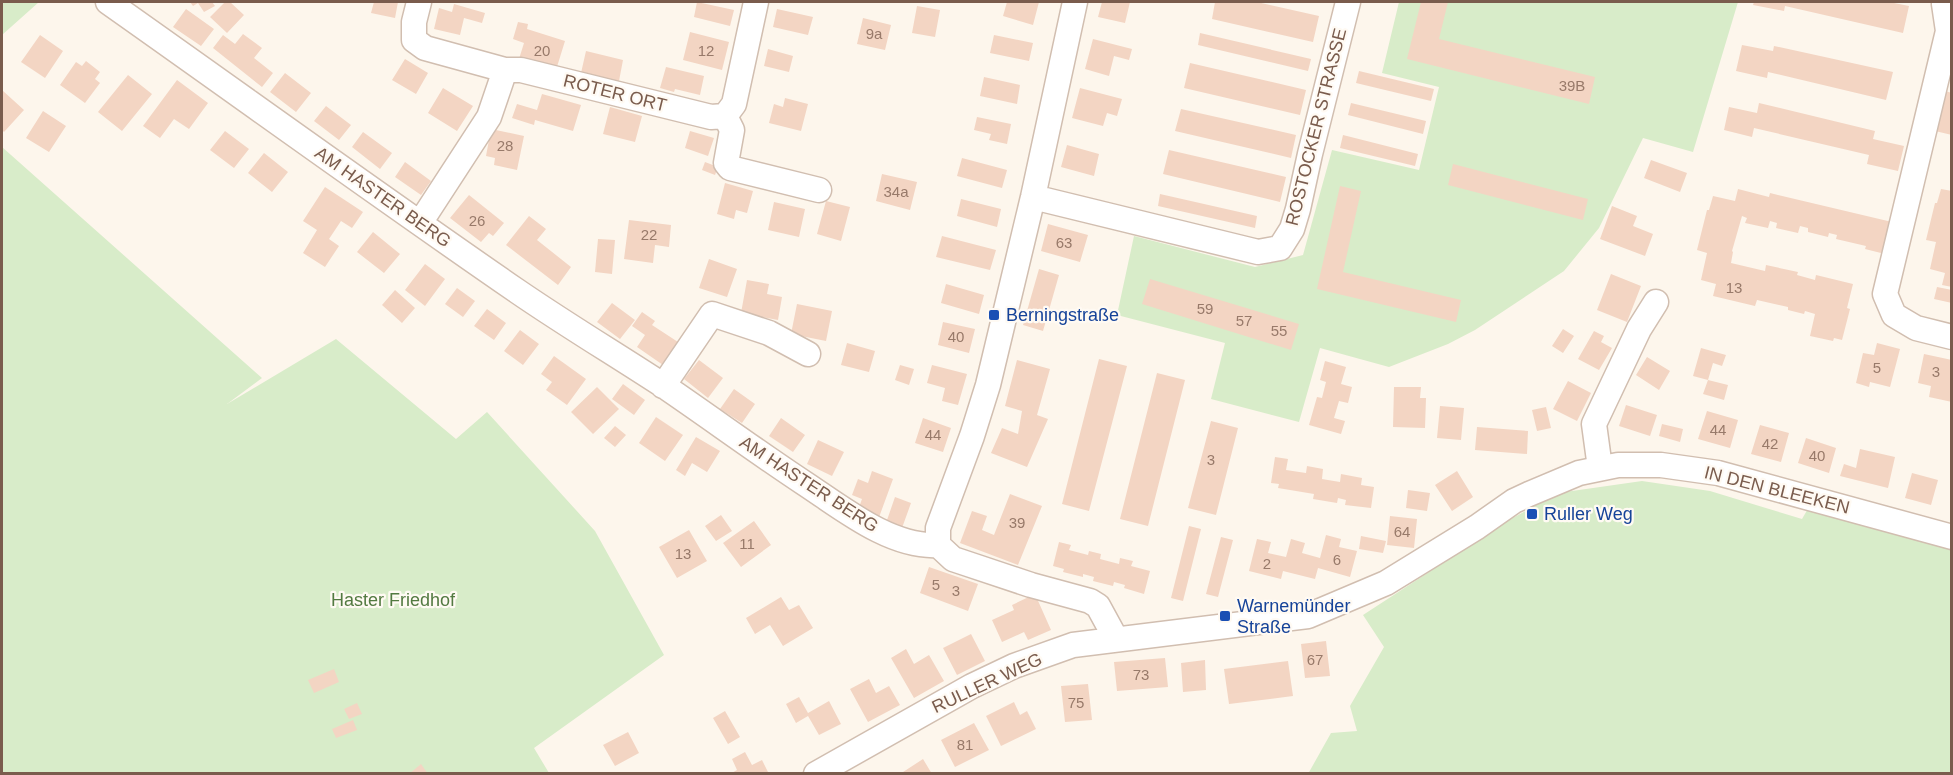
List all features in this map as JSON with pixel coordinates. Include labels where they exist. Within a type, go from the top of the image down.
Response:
[{"type":"street","name":"AM HASTER BERG","points":[[108,2],[519,292],[663,386],[768,460],[872,527],[901,540],[926,546],[938,546],[953,559],[1031,585],[1090,601],[1098,606],[1116,639]]},
{"type":"street","name":"ROTER ORT","points":[[419,2],[414,22],[414,40],[425,48],[505,70],[520,70],[711,117],[726,116]]},
{"type":"street","points":[[756,2],[734,104],[726,116],[732,130],[726,163],[730,168],[819,190]]},
{"type":"street","points":[[938,546],[938,528],[988,385],[1033,197],[1075,2]]},
{"type":"street","name":"ROSTOCKER STRASSE","points":[[1033,197],[1258,252],[1280,248],[1292,229],[1298,209],[1307,164],[1348,2]]},
{"type":"street","points":[[1944,4],[1948,31],[1946,66],[1885,294],[1894,315],[1916,328],[1952,337]]},
{"type":"street","points":[[420,223],[489,117],[505,70]]},
{"type":"street","points":[[1600,468],[1594,424],[1639,329],[1656,302]]},
{"type":"street","points":[[663,386],[712,314],[769,333],[808,354]]},
{"type":"street","name":"IN DEN BLEEKEN","points":[[1600,468],[1632,464],[1661,465],[1718,473],[1952,537]]},
{"type":"street","name":"RULLER WEG","points":[[816,774],[972,686],[1014,666],[1073,645],[1308,616],[1339,605],[1386,583],[1529,494],[1579,472],[1600,468]]},
{"type":"green space","points":[[2,2],[39,2],[2,35]]},
{"type":"green space","points":[[1399,2],[1738,2],[1693,152],[1643,138],[1599,228],[1564,271],[1475,330],[1448,344],[1389,367],[1320,348],[1299,422],[1211,399],[1225,343],[1117,315],[1134,236],[1255,267],[1303,255],[1332,150],[1419,170],[1439,87],[1382,73]]},
{"type":"green space","name":"Haster Friedhof","points":[[2,147],[262,378],[227,404],[336,339],[456,439],[487,412],[595,531],[664,655],[534,748],[549,773],[2,773]]},
{"type":"green space","points":[[1642,481],[1710,491],[1802,519],[1809,507],[1951,548],[1951,773],[1308,774],[1331,733],[1357,731],[1350,706],[1384,647],[1363,615],[1509,520],[1558,493]]},
{"type":"building","points":[[190,2],[212,2],[215,6],[204,12],[198,3],[193,6]]},
{"type":"building","points":[[225,2],[230,2],[244,15],[227,33],[210,17]]},
{"type":"building","points":[[374,2],[398,2],[395,18],[371,13]]},
{"type":"building","points":[[697,2],[734,10],[730,26],[694,17]]},
{"type":"building","points":[[1007,2],[1039,2],[1033,25],[1003,16]]},
{"type":"building","points":[[1102,2],[1130,2],[1125,23],[1098,17]]},
{"type":"building","points":[[1215,2],[1257,2],[1319,16],[1313,42],[1212,19]]},
{"type":"building","points":[[1421,2],[1448,2],[1439,39],[1595,77],[1589,104],[1407,59]]},
{"type":"building","points":[[1754,2],[1889,2],[1909,6],[1903,33],[1785,6],[1784,11],[1753,5]]},
{"type":"building","points":[[454,4],[485,13],[482,23],[464,18],[460,35],[434,29],[439,8],[452,12]]},
{"type":"building","points":[[917,6],[940,10],[935,37],[912,33]]},
{"type":"building","points":[[186,9],[214,29],[201,46],[173,27]]},
{"type":"building","points":[[777,9],[813,17],[808,35],[773,27]]},
{"type":"building","points":[[863,18],[891,25],[885,50],[857,44]]},
{"type":"building","points":[[518,22],[528,24],[527,29],[565,41],[556,70],[519,59],[524,43],[513,39]]},
{"type":"building","points":[[690,32],[729,42],[722,70],[683,60]]},
{"type":"building","points":[[1200,33],[1311,59],[1308,71],[1198,45]]},
{"type":"building","points":[[243,34],[262,48],[254,58],[273,73],[262,87],[213,48],[223,35],[235,44]]},
{"type":"building","points":[[40,35],[63,51],[45,78],[21,62]]},
{"type":"building","points":[[994,35],[1033,43],[1029,61],[990,53]]},
{"type":"building","points":[[1093,39],[1132,49],[1129,60],[1114,56],[1109,76],[1085,69]]},
{"type":"building","points":[[1742,45],[1773,51],[1774,46],[1893,72],[1886,100],[1768,72],[1767,78],[1736,71]]},
{"type":"building","points":[[768,49],[793,56],[789,72],[764,66]]},
{"type":"building","points":[[586,51],[623,60],[619,81],[581,73]]},
{"type":"building","points":[[405,59],[428,73],[416,94],[392,80]]},
{"type":"building","points":[[86,61],[100,72],[95,79],[100,83],[85,103],[60,85],[76,62],[82,66]]},
{"type":"building","points":[[1190,63],[1306,90],[1300,115],[1184,88]]},
{"type":"building","points":[[666,67],[704,76],[700,95],[660,88]]},
{"type":"building","points":[[1359,71],[1434,89],[1431,101],[1356,83]]},
{"type":"building","points":[[285,73],[311,93],[296,112],[270,92]]},
{"type":"building","points":[[128,75],[152,94],[122,131],[98,112]]},
{"type":"building","points":[[984,77],[1020,85],[1017,104],[980,96]]},
{"type":"building","points":[[177,80],[208,103],[189,129],[174,119],[160,138],[143,126]]},
{"type":"building","points":[[443,88],[473,106],[457,131],[428,113]]},
{"type":"building","points":[[1080,88],[1122,99],[1117,116],[1107,113],[1103,126],[1072,118]]},
{"type":"building","points":[[2,90],[24,110],[4,132],[2,130]]},
{"type":"building","points":[[1945,91],[1952,93],[1952,135],[1935,131]]},
{"type":"building","points":[[542,94],[581,105],[573,131],[535,120],[534,125],[512,118],[517,104],[537,110]]},
{"type":"building","points":[[785,98],[808,104],[801,131],[769,123],[774,104],[783,107]]},
{"type":"building","points":[[1351,103],[1426,121],[1423,134],[1348,115]]},
{"type":"building","points":[[1759,103],[1875,131],[1873,139],[1904,146],[1898,171],[1867,164],[1869,155],[1754,128],[1752,137],[1724,130],[1729,107],[1757,113]]},
{"type":"building","points":[[326,106],[351,125],[339,140],[314,121]]},
{"type":"building","points":[[610,107],[642,116],[635,142],[603,134]]},
{"type":"building","points":[[1181,109],[1296,135],[1291,158],[1175,131]]},
{"type":"building","points":[[43,111],[66,126],[49,152],[26,138]]},
{"type":"building","points":[[977,117],[1011,124],[1007,144],[989,140],[991,134],[974,130]]},
{"type":"building","points":[[491,129],[524,136],[517,170],[494,165],[495,158],[486,156]]},
{"type":"building","points":[[225,131],[249,149],[234,168],[210,150]]},
{"type":"building","points":[[690,131],[714,138],[708,156],[685,148]]},
{"type":"building","points":[[363,132],[392,153],[380,169],[352,147]]},
{"type":"building","points":[[1343,135],[1418,154],[1415,166],[1340,148]]},
{"type":"building","points":[[1067,145],[1099,154],[1094,176],[1061,167]]},
{"type":"building","points":[[1169,150],[1286,177],[1280,202],[1163,174]]},
{"type":"building","points":[[264,153],[288,172],[272,192],[248,173]]},
{"type":"building","points":[[962,158],[1007,170],[1002,188],[957,176]]},
{"type":"building","points":[[1651,160],[1687,173],[1680,192],[1644,178]]},
{"type":"building","points":[[405,162],[431,181],[421,195],[395,177]]},
{"type":"building","points":[[705,162],[718,167],[715,175],[702,170]]},
{"type":"building","points":[[1453,164],[1588,199],[1583,220],[1448,185]]},
{"type":"building","points":[[882,174],[917,182],[910,210],[876,201]]},
{"type":"building","points":[[725,183],[753,191],[747,213],[736,210],[734,219],[717,214]]},
{"type":"building","points":[[1340,186],[1361,191],[1343,272],[1461,300],[1456,322],[1317,289]]},
{"type":"building","points":[[325,187],[363,212],[352,228],[341,221],[329,239],[339,246],[325,267],[303,253],[317,230],[303,221]]},
{"type":"building","points":[[1738,189],[1769,197],[1770,193],[1892,222],[1885,254],[1865,249],[1866,246],[1836,239],[1837,235],[1829,233],[1828,237],[1808,232],[1808,228],[1800,226],[1798,233],[1776,228],[1777,223],[1770,221],[1768,228],[1745,223],[1747,218],[1742,216],[1731,263],[1765,271],[1766,265],[1798,272],[1797,275],[1815,280],[1816,275],[1853,284],[1847,308],[1850,309],[1842,340],[1834,338],[1833,341],[1810,336],[1815,314],[1805,311],[1804,314],[1788,310],[1788,307],[1757,300],[1755,306],[1713,296],[1716,284],[1701,280],[1707,253],[1697,250],[1707,210],[1709,210],[1713,196],[1735,201]]},
{"type":"building","points":[[1941,189],[1952,191],[1952,287],[1942,285],[1945,273],[1930,269],[1936,242],[1926,240],[1935,203],[1937,203]]},
{"type":"building","points":[[1160,194],[1257,216],[1255,228],[1158,206]]},
{"type":"building","points":[[469,195],[504,223],[493,236],[489,233],[481,242],[450,218]]},
{"type":"building","points":[[961,199],[1001,209],[997,227],[957,216]]},
{"type":"building","points":[[826,201],[850,207],[841,241],[817,234]]},
{"type":"building","points":[[774,202],[805,209],[799,237],[768,230]]},
{"type":"building","points":[[1612,206],[1637,216],[1633,226],[1653,234],[1645,256],[1600,239]]},
{"type":"building","points":[[529,216],[546,229],[537,240],[571,267],[558,285],[506,245]]},
{"type":"building","points":[[629,220],[671,225],[669,247],[655,245],[653,263],[624,259]]},
{"type":"building","points":[[1048,224],[1088,235],[1080,262],[1041,251]]},
{"type":"building","points":[[373,232],[400,254],[384,273],[357,252]]},
{"type":"building","points":[[942,236],[996,250],[990,270],[936,257]]},
{"type":"building","points":[[598,239],[615,240],[612,274],[595,272]]},
{"type":"building","points":[[709,259],[737,269],[727,297],[699,288]]},
{"type":"building","points":[[425,264],[445,279],[425,306],[405,290]]},
{"type":"building","points":[[1039,269],[1059,275],[1043,331],[1023,325]]},
{"type":"building","points":[[1611,274],[1641,286],[1627,322],[1597,310]]},
{"type":"building","points":[[1150,279],[1299,324],[1291,350],[1142,304]]},
{"type":"building","points":[[747,280],[769,284],[767,294],[782,297],[778,320],[741,313]]},
{"type":"building","points":[[946,284],[984,295],[979,314],[941,303]]},
{"type":"building","points":[[1937,287],[1952,290],[1952,303],[1934,299]]},
{"type":"building","points":[[457,288],[475,301],[463,317],[445,304]]},
{"type":"building","points":[[395,290],[415,308],[402,323],[382,305]]},
{"type":"building","points":[[612,303],[635,320],[620,339],[597,322]]},
{"type":"building","points":[[797,304],[832,311],[826,341],[791,334]]},
{"type":"building","points":[[487,309],[506,323],[494,340],[474,326]]},
{"type":"building","points":[[642,312],[655,321],[652,325],[678,342],[663,365],[637,347],[645,335],[632,326]]},
{"type":"building","points":[[943,322],[975,329],[969,353],[938,345]]},
{"type":"building","points":[[1563,329],[1574,336],[1563,353],[1552,346]]},
{"type":"building","points":[[520,330],[539,344],[523,365],[504,351]]},
{"type":"building","points":[[1594,331],[1604,336],[1601,342],[1612,348],[1599,370],[1578,359]]},
{"type":"building","points":[[847,343],[875,351],[869,372],[841,365]]},
{"type":"building","points":[[1877,343],[1900,349],[1890,387],[1870,382],[1869,387],[1856,383],[1863,353],[1874,355]]},
{"type":"building","points":[[1701,348],[1726,355],[1722,366],[1713,363],[1708,380],[1693,376]]},
{"type":"building","points":[[1924,354],[1952,360],[1952,402],[1929,397],[1931,386],[1918,383]]},
{"type":"building","points":[[554,356],[586,379],[567,405],[546,390],[552,382],[541,374]]},
{"type":"building","points":[[1647,357],[1670,371],[1659,390],[1636,375]]},
{"type":"building","points":[[1099,359],[1127,366],[1089,511],[1062,504]]},
{"type":"building","points":[[699,360],[723,378],[708,398],[684,379]]},
{"type":"building","points":[[1017,360],[1050,369],[1037,415],[1048,419],[1027,467],[991,453],[1002,428],[1018,434],[1022,411],[1005,406]]},
{"type":"building","points":[[1325,361],[1346,367],[1341,384],[1352,387],[1348,403],[1339,401],[1334,418],[1345,421],[1341,434],[1309,425],[1317,397],[1322,398],[1326,382],[1320,380]]},
{"type":"building","points":[[900,365],[914,369],[909,385],[895,380]]},
{"type":"building","points":[[932,365],[967,374],[958,405],[942,401],[945,388],[927,383]]},
{"type":"building","points":[[1157,373],[1185,380],[1148,526],[1120,519]]},
{"type":"building","points":[[1708,380],[1728,385],[1724,400],[1703,394]]},
{"type":"building","points":[[1568,381],[1591,393],[1577,421],[1553,409]]},
{"type":"building","points":[[623,384],[645,400],[634,415],[612,399]]},
{"type":"building","points":[[597,387],[619,409],[593,434],[571,412]]},
{"type":"building","points":[[1394,387],[1421,387],[1420,398],[1426,398],[1425,428],[1393,427]]},
{"type":"building","points":[[734,389],[755,404],[742,423],[720,409]]},
{"type":"building","points":[[1626,405],[1657,415],[1650,436],[1619,426]]},
{"type":"building","points":[[1440,406],[1464,408],[1461,440],[1437,438]]},
{"type":"building","points":[[1546,407],[1551,428],[1537,431],[1532,410]]},
{"type":"building","points":[[1707,411],[1738,420],[1730,448],[1698,439]]},
{"type":"building","points":[[656,417],[683,435],[665,461],[639,443]]},
{"type":"building","points":[[781,418],[805,435],[793,452],[769,436]]},
{"type":"building","points":[[923,418],[951,428],[943,452],[915,443]]},
{"type":"building","points":[[1211,421],[1238,428],[1216,515],[1188,508]]},
{"type":"building","points":[[1662,424],[1683,429],[1680,442],[1659,436]]},
{"type":"building","points":[[1760,425],[1789,433],[1781,462],[1751,454]]},
{"type":"building","points":[[615,426],[626,435],[615,447],[604,438]]},
{"type":"building","points":[[1477,427],[1528,431],[1527,454],[1475,450]]},
{"type":"building","points":[[696,437],[720,451],[707,472],[692,463],[685,476],[676,470]]},
{"type":"building","points":[[1806,438],[1836,448],[1829,473],[1798,463]]},
{"type":"building","points":[[818,440],[844,452],[832,476],[807,464]]},
{"type":"building","points":[[1860,449],[1895,457],[1888,488],[1840,476],[1844,464],[1856,468]]},
{"type":"building","points":[[1275,457],[1288,459],[1286,470],[1306,473],[1307,466],[1323,469],[1322,479],[1340,482],[1341,474],[1362,478],[1361,485],[1374,487],[1371,508],[1345,505],[1346,500],[1338,498],[1337,503],[1313,499],[1314,494],[1278,488],[1279,484],[1271,483]]},
{"type":"building","points":[[872,471],[893,479],[878,520],[857,513],[862,499],[852,495],[858,479],[868,483]]},
{"type":"building","points":[[1457,471],[1473,497],[1452,511],[1435,485]]},
{"type":"building","points":[[1912,473],[1938,480],[1931,505],[1905,498]]},
{"type":"building","points":[[1408,490],[1430,493],[1427,511],[1406,508]]},
{"type":"building","points":[[1010,494],[1042,506],[1018,565],[960,543],[972,511],[987,516],[982,530],[994,535]]},
{"type":"building","points":[[895,497],[911,503],[902,528],[886,523]]},
{"type":"building","points":[[721,515],[732,531],[716,541],[705,526]]},
{"type":"building","points":[[1390,516],[1417,519],[1414,548],[1387,545]]},
{"type":"building","points":[[754,521],[771,545],[741,567],[723,543]]},
{"type":"building","points":[[1189,526],[1201,529],[1183,601],[1171,598]]},
{"type":"building","points":[[689,530],[707,561],[677,578],[659,547]]},
{"type":"building","points":[[1326,535],[1341,539],[1339,547],[1357,551],[1350,577],[1318,568],[1315,579],[1283,571],[1281,579],[1249,571],[1257,539],[1271,542],[1268,553],[1286,557],[1291,539],[1305,543],[1302,553],[1320,558]]},
{"type":"building","points":[[1361,536],[1386,541],[1383,553],[1359,549]]},
{"type":"building","points":[[1221,537],[1233,540],[1218,597],[1206,594]]},
{"type":"building","points":[[1059,542],[1071,545],[1069,550],[1088,555],[1089,551],[1101,554],[1100,559],[1119,564],[1120,558],[1133,561],[1131,566],[1150,571],[1144,594],[1124,588],[1125,585],[1114,582],[1113,586],[1093,581],[1094,577],[1063,572],[1064,569],[1053,566]]},
{"type":"building","points":[[929,567],[978,584],[968,611],[920,593]]},
{"type":"building","points":[[1035,594],[1051,630],[1028,640],[1024,632],[1002,642],[992,620],[1014,610],[1012,605]]},
{"type":"building","points":[[781,597],[789,610],[799,605],[813,628],[783,646],[770,625],[755,634],[746,618]]},
{"type":"building","points":[[971,634],[985,661],[957,675],[943,648]]},
{"type":"building","points":[[1326,641],[1330,676],[1305,678],[1301,644]]},
{"type":"building","points":[[906,649],[914,664],[929,655],[944,681],[914,698],[891,658]]},
{"type":"building","points":[[1165,658],[1168,687],[1117,691],[1114,662]]},
{"type":"building","points":[[1205,660],[1206,690],[1183,692],[1181,663]]},
{"type":"building","points":[[1288,661],[1293,696],[1229,704],[1224,669]]},
{"type":"building","points":[[334,669],[339,682],[314,693],[308,680]]},
{"type":"building","points":[[869,679],[876,693],[889,686],[900,705],[868,722],[850,689]]},
{"type":"building","points":[[1088,684],[1092,720],[1065,722],[1061,686]]},
{"type":"building","points":[[799,697],[808,713],[829,701],[841,724],[819,735],[808,716],[796,723],[786,704]]},
{"type":"building","points":[[1014,702],[1020,715],[1027,711],[1036,729],[1001,746],[986,716]]},
{"type":"building","points":[[357,703],[362,714],[349,719],[344,709]]},
{"type":"building","points":[[725,711],[740,737],[728,744],[713,718]]},
{"type":"building","points":[[353,720],[357,730],[336,738],[332,729]]},
{"type":"building","points":[[974,723],[989,750],[955,767],[941,740]]},
{"type":"building","points":[[628,732],[639,753],[615,766],[603,745]]},
{"type":"building","points":[[745,752],[752,765],[762,760],[769,774],[730,774],[737,770],[732,759]]},
{"type":"building","points":[[923,759],[932,774],[900,774]]},
{"type":"building","points":[[421,764],[428,774],[409,774]]},
{"type":"place","name":"Berningstraße","points":[[994,315]]},
{"type":"place","name":"Ruller Weg","points":[[1532,514]]},
{"type":"place","name":"Warnemünder Straße","points":[[1225,616]]}]
